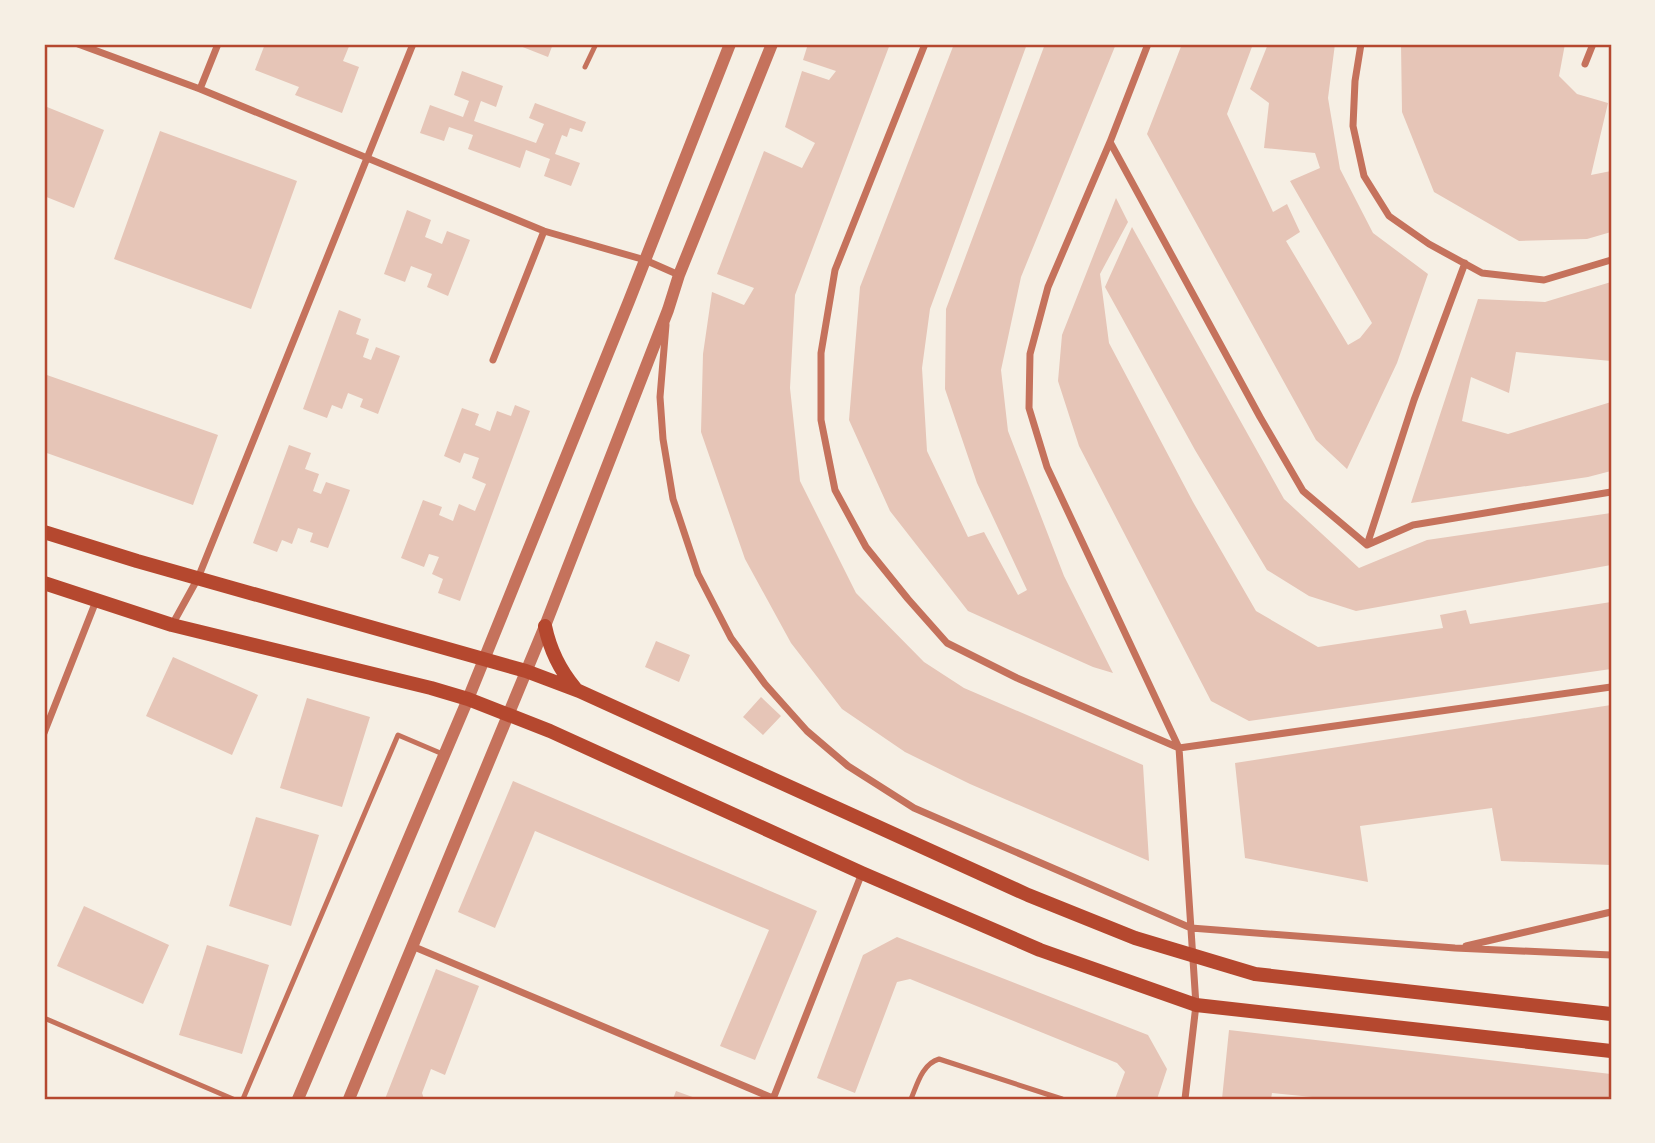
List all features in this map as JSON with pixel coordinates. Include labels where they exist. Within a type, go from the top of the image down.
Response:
[{"type":"main road","points":[[44,533],[526,671],[579,691],[1028,895],[1135,938],[1255,974],[1611,1014]]},
{"type":"main road","points":[[44,583],[172,625],[431,688],[508,713],[1040,950],[1196,1004],[1611,1051]]},
{"type":"main road","points":[[545,626],[556,662],[566,678],[579,691]]},
{"type":"street","points":[[78,44],[200,89],[544,231],[645,260],[679,275]]},
{"type":"street","points":[[200,89],[218,44]]},
{"type":"street","points":[[172,625],[198,578],[413,44]]},
{"type":"street","points":[[298,1099],[468,699],[730,44]]},
{"type":"street","points":[[349,1099],[545,626],[679,275],[772,44]]},
{"type":"street","points":[[925,44],[835,270],[821,353],[821,420],[835,490],[866,547],[947,643],[1017,678],[1179,748],[1611,687]]},
{"type":"street","points":[[1148,44],[1110,142],[1048,287],[1030,354],[1029,408],[1047,467],[1179,748],[1196,1004],[1185,1099]]},
{"type":"street","points":[[1361,44],[1355,81],[1353,126],[1364,176],[1390,216],[1429,244],[1482,273],[1544,280],[1611,260]]},
{"type":"street","points":[[1586,64],[1593,44]]},
{"type":"street","points":[[1110,142],[1303,491],[1367,545]]},
{"type":"street","points":[[493,360],[544,231]]},
{"type":"street","points":[[1367,545],[1415,400],[1465,263]]},
{"type":"street","points":[[667,310],[660,397],[663,439],[673,499],[698,574],[731,638],[765,684],[807,731],[848,766],[914,808],[1191,928],[1455,948],[1611,955]]},
{"type":"street","points":[[1367,545],[1413,525],[1611,492]]},
{"type":"street","points":[[44,733],[96,601]]},
{"type":"street","points":[[412,946],[774,1099],[862,873]]},
{"type":"street","points":[[1455,948],[1611,912]]},
{"type":"lane","points":[[585,67],[596,44]]},
{"type":"lane","points":[[243,1099],[398,735],[445,755]]},
{"type":"lane","points":[[44,1018],[233,1099]]},
{"type":"lane","points":[[911,1099],[922,1074],[931,1062],[939,1059],[1062,1099]]},
{"type":"building","points":[[265,44],[350,44],[343,61],[359,67],[342,113],[295,95],[299,87],[255,70]]},
{"type":"building","points":[[515,44],[553,44],[548,57]]},
{"type":"building","points":[[808,44],[890,44],[795,295],[790,388],[800,481],[856,593],[924,662],[964,688],[1143,765],[1149,861],[970,784],[905,752],[842,709],[791,643],[745,559],[701,432],[703,354],[712,292],[744,305],[754,288],[717,274],[764,151],[802,168],[815,143],[785,127],[802,71],[829,80],[836,71],[803,60]]},
{"type":"building","points":[[954,44],[1027,44],[930,309],[922,368],[927,451],[968,537],[984,532],[1018,595],[1027,590],[977,483],[945,389],[946,309],[1045,44],[1116,44],[1021,277],[1001,370],[1008,431],[1064,576],[1113,673],[1093,667],[968,611],[890,511],[849,420],[860,287]]},
{"type":"building","points":[[1182,44],[1253,44],[1227,114],[1273,212],[1287,204],[1300,232],[1286,241],[1348,345],[1360,338],[1372,323],[1290,181],[1320,168],[1315,153],[1264,148],[1269,103],[1250,89],[1268,44],[1335,44],[1328,98],[1340,169],[1373,233],[1428,274],[1397,363],[1347,469],[1316,440],[1147,134]]},
{"type":"building","points":[[1401,44],[1565,44],[1559,76],[1577,94],[1608,103],[1591,175],[1611,171],[1611,232],[1587,239],[1519,241],[1434,192],[1402,112]]},
{"type":"building","points":[[462,71],[503,86],[496,107],[481,101],[474,121],[536,143],[544,124],[529,118],[535,103],[586,122],[582,132],[570,128],[567,137],[562,135],[555,154],[580,163],[571,186],[544,176],[550,159],[526,150],[520,168],[468,149],[473,135],[449,127],[444,141],[420,133],[430,105],[463,117],[469,101],[454,95]]},
{"type":"building","points":[[47,107],[104,130],[74,208],[44,196],[44,115]]},
{"type":"building","points":[[160,131],[297,181],[251,309],[114,259]]},
{"type":"building","points":[[1116,198],[1128,222],[1100,274],[1109,343],[1193,502],[1256,611],[1318,647],[1443,628],[1440,615],[1466,610],[1470,624],[1611,602],[1611,669],[1249,721],[1211,701],[1079,446],[1058,381],[1062,335]]},
{"type":"building","points":[[407,210],[431,220],[425,237],[442,244],[447,231],[470,240],[448,296],[427,287],[432,274],[411,266],[405,282],[384,274]]},
{"type":"building","points":[[1132,227],[1284,499],[1359,568],[1427,540],[1611,513],[1611,565],[1356,611],[1309,596],[1267,570],[1195,450],[1105,287]]},
{"type":"building","points":[[1611,282],[1611,361],[1516,352],[1509,393],[1471,377],[1462,421],[1508,434],[1611,402],[1611,471],[1588,477],[1411,503],[1478,299],[1545,302]]},
{"type":"building","points":[[339,310],[361,319],[356,334],[369,339],[363,357],[371,360],[376,347],[400,356],[378,414],[360,407],[363,399],[348,393],[342,409],[332,405],[327,418],[303,409]]},
{"type":"building","points":[[44,374],[218,435],[193,505],[44,452]]},
{"type":"building","points":[[515,405],[530,411],[460,601],[438,593],[443,579],[432,574],[439,557],[429,554],[424,567],[401,558],[423,500],[442,507],[439,515],[453,521],[459,504],[475,511],[486,484],[472,478],[479,458],[464,453],[460,463],[444,456],[462,408],[479,414],[475,425],[490,431],[497,411],[511,416]]},
{"type":"building","points":[[289,445],[311,453],[305,469],[319,474],[313,491],[321,494],[326,482],[350,490],[328,548],[310,542],[313,533],[298,528],[292,544],[282,540],[277,552],[253,543]]},
{"type":"building","points":[[656,641],[690,655],[679,682],[645,667]]},
{"type":"building","points":[[173,657],[258,695],[232,755],[146,716]]},
{"type":"building","points":[[761,697],[781,716],[763,735],[743,717]]},
{"type":"building","points":[[307,698],[370,717],[342,807],[280,788]]},
{"type":"building","points":[[1611,705],[1611,865],[1501,861],[1492,808],[1360,826],[1368,882],[1245,858],[1235,763]]},
{"type":"building","points":[[513,781],[817,911],[755,1060],[720,1046],[769,930],[535,831],[495,928],[458,912]]},
{"type":"building","points":[[256,817],[319,835],[291,926],[229,906]]},
{"type":"building","points":[[84,906],[169,945],[143,1004],[57,966]]},
{"type":"building","points":[[897,937],[1148,1035],[1167,1069],[1157,1099],[1115,1099],[1125,1072],[1117,1063],[910,979],[897,982],[855,1093],[817,1078],[863,955]]},
{"type":"building","points":[[207,945],[269,965],[242,1054],[179,1035]]},
{"type":"building","points":[[436,969],[479,986],[445,1075],[431,1069],[422,1093],[424,1099],[385,1099]]},
{"type":"building","points":[[1229,1030],[1611,1074],[1611,1099],[1332,1099],[1272,1093],[1271,1099],[1222,1099]]},
{"type":"building","points":[[676,1091],[698,1099],[673,1099]]}]
